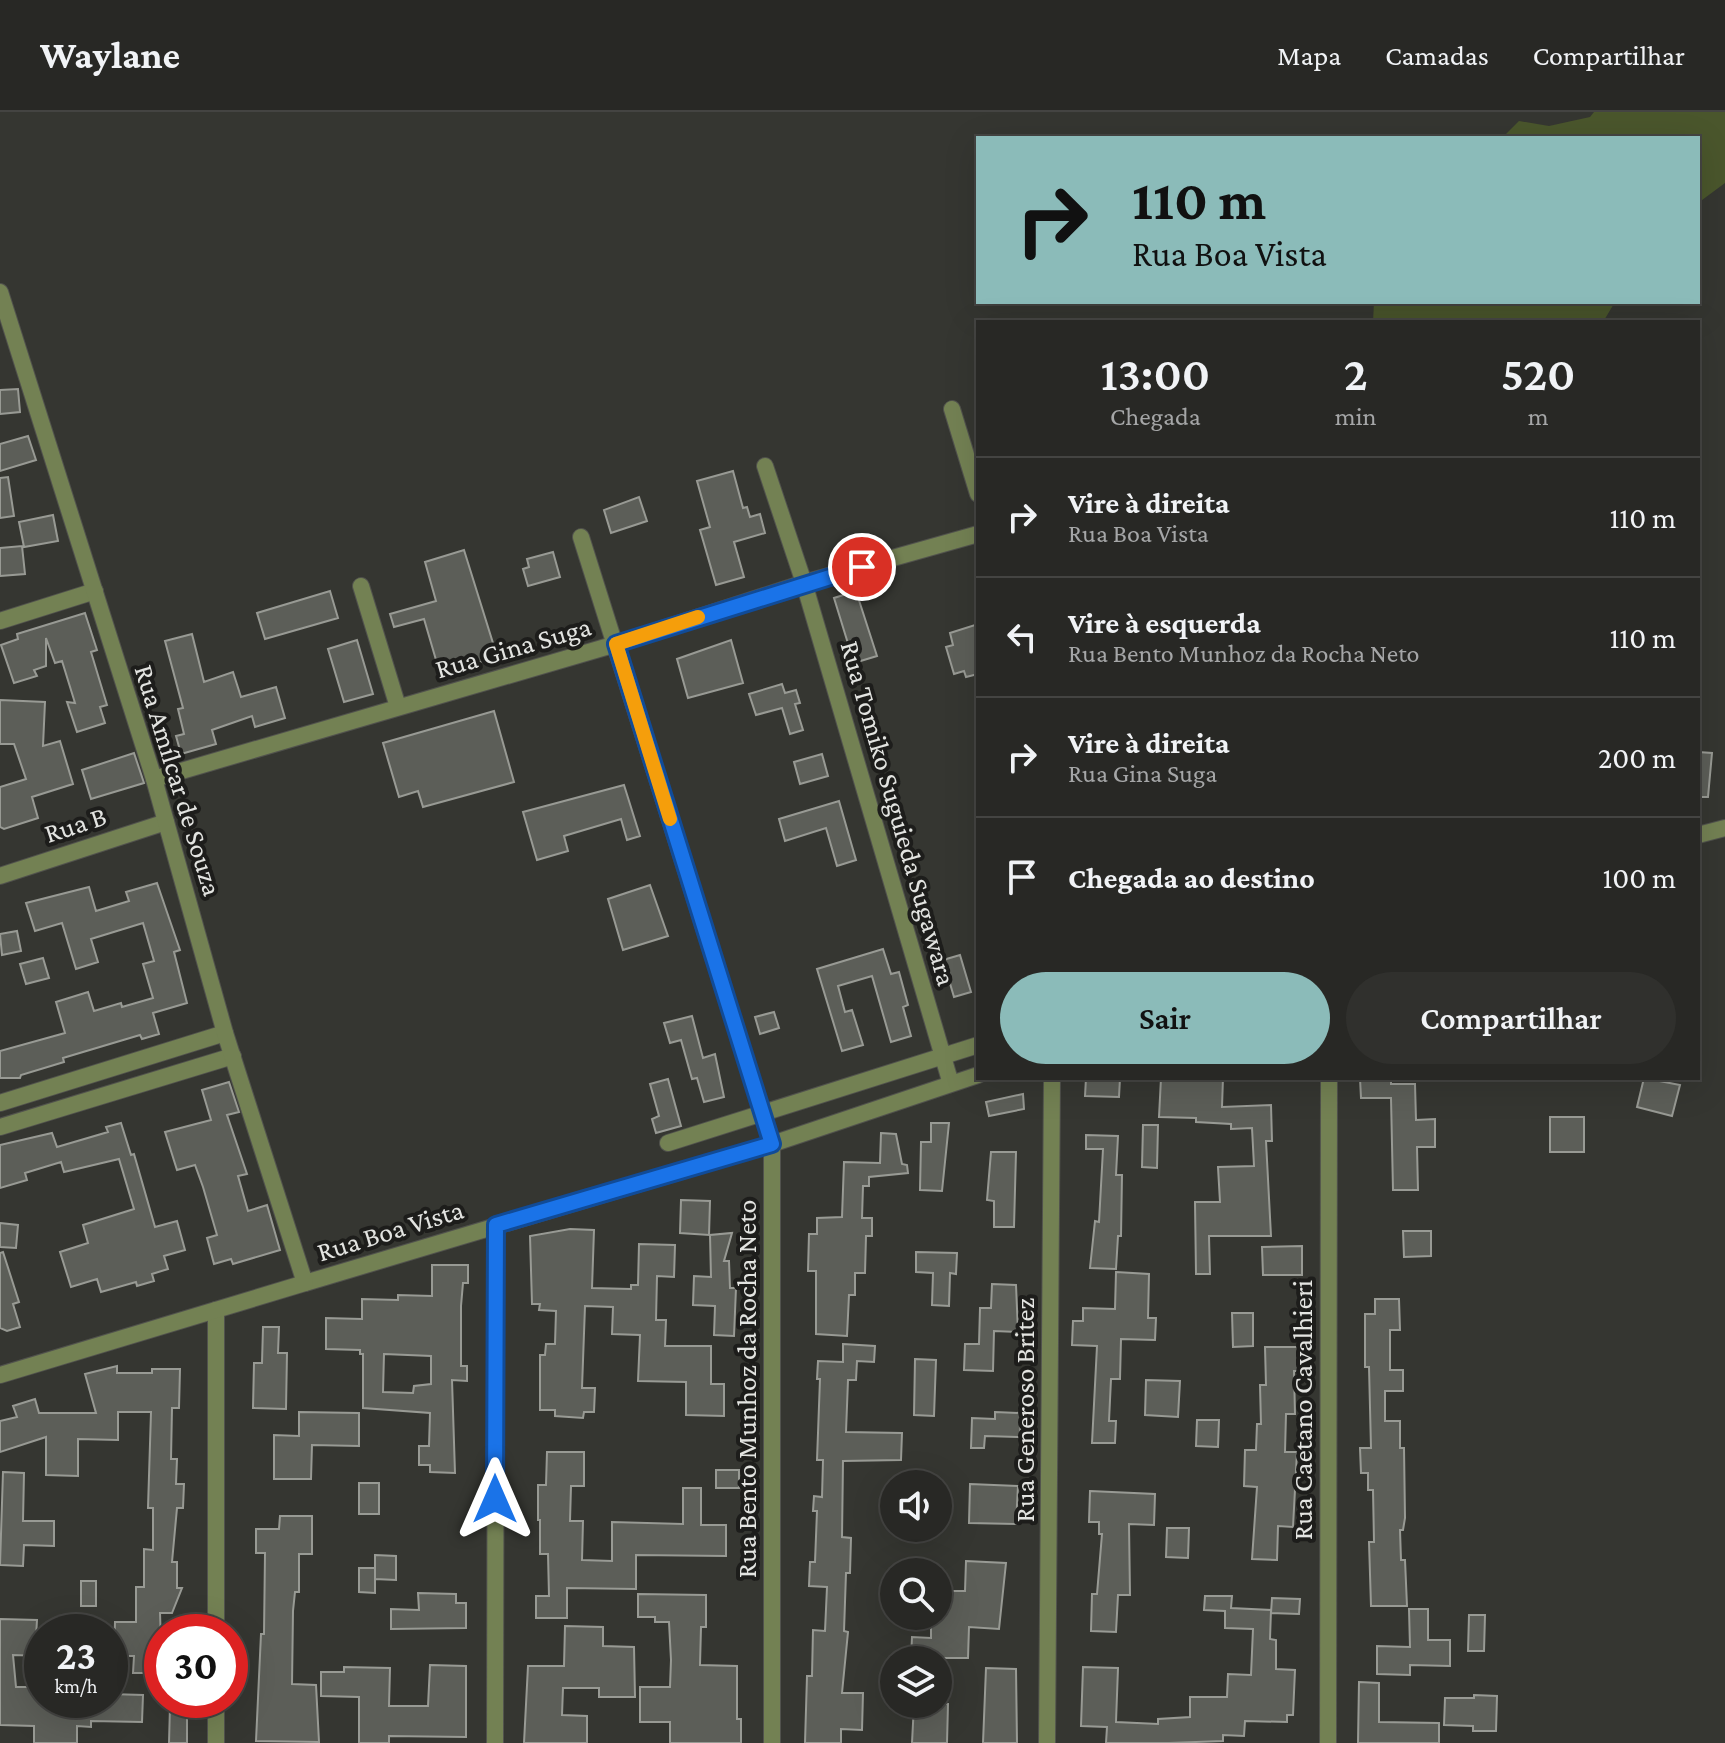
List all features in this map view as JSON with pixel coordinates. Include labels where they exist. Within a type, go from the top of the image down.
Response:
[{"type":"street","name":"Rua Amílcar de Souza","points":[[0,292],[6,331],[95,591],[154,779],[225,1033],[305,1283]]},
{"type":"street","points":[[952,409],[976,487]]},
{"type":"street","name":"Rua Tomiko Suguieda Sugawara","points":[[765,466],[804,583],[951,1084]]},
{"type":"street","name":"Rua Gina Suga","points":[[154,779],[616,644],[804,583],[976,535]]},
{"type":"street","name":"Rua Bento Munhoz da Rocha Neto","points":[[581,537],[772,1144],[772,1743]]},
{"type":"street","points":[[361,586],[398,707]]},
{"type":"street","points":[[0,621],[95,591]]},
{"type":"street","name":"Rua B","points":[[0,876],[166,822]]},
{"type":"street","points":[[1700,834],[1725,828]]},
{"type":"street","points":[[0,1103],[225,1033]]},
{"type":"street","points":[[668,1143],[976,1046]]},
{"type":"street","points":[[0,1127],[233,1056]]},
{"type":"street","points":[[111,1069],[118,1091]]},
{"type":"street","name":"Rua Boa Vista","points":[[0,1375],[772,1144],[976,1076]]},
{"type":"street","name":"Rua Generoso Britez","points":[[1047,1743],[1052,1080]]},
{"type":"street","name":"Rua Caetano Cavalhieri","points":[[1328,1743],[1329,1080]]},
{"type":"street","points":[[495,1743],[496,1225]]},
{"type":"street","points":[[216,1310],[216,1614]]},
{"type":"street","points":[[216,1718],[216,1743]]},
{"type":"green space","points":[[1594,112],[1725,112],[1725,183],[1700,202],[1700,136],[1504,136],[1519,121],[1549,126],[1590,117]]},
{"type":"green space","points":[[1374,304],[1614,304],[1604,320],[1373,320]]},
{"type":"building","points":[[18,389],[20,412],[0,414],[0,390]]},
{"type":"building","points":[[28,436],[36,460],[0,471],[0,444]]},
{"type":"building","points":[[733,471],[743,508],[747,507],[750,517],[760,514],[765,533],[734,542],[744,577],[716,585],[700,530],[710,527],[697,481]]},
{"type":"building","points":[[8,477],[14,516],[0,518],[0,478]]},
{"type":"building","points":[[639,497],[647,521],[611,533],[604,510]]},
{"type":"building","points":[[53,515],[58,541],[24,547],[19,522]]},
{"type":"building","points":[[22,546],[25,574],[0,576],[0,548]]},
{"type":"building","points":[[464,550],[497,656],[441,677],[424,619],[394,627],[390,614],[436,601],[425,562]]},
{"type":"building","points":[[553,552],[560,577],[528,586],[523,569],[529,567],[527,559]]},
{"type":"building","points":[[330,591],[338,618],[265,639],[257,613]]},
{"type":"building","points":[[856,591],[877,656],[854,663],[834,598]]},
{"type":"building","points":[[85,613],[97,650],[91,652],[107,705],[100,707],[105,723],[77,732],[67,702],[75,703],[62,661],[55,663],[46,638],[46,666],[34,670],[37,676],[14,683],[1,645],[18,639],[17,634]]},
{"type":"building","points":[[976,625],[976,674],[966,677],[964,671],[954,674],[946,647],[953,645],[950,633]]},
{"type":"building","points":[[192,634],[204,682],[233,672],[241,697],[276,687],[285,718],[255,727],[252,716],[212,730],[216,744],[181,754],[176,736],[184,734],[178,709],[183,708],[165,641]]},
{"type":"building","points":[[357,640],[373,694],[344,702],[328,649]]},
{"type":"building","points":[[731,640],[743,683],[688,698],[677,659]]},
{"type":"building","points":[[782,684],[785,693],[796,690],[800,703],[795,704],[803,730],[790,734],[782,708],[756,715],[749,694]]},
{"type":"building","points":[[0,700],[45,702],[43,746],[60,741],[73,784],[32,797],[38,818],[4,829],[0,827],[0,787],[26,779],[14,744],[0,744]]},
{"type":"building","points":[[494,711],[514,782],[423,807],[418,791],[399,797],[383,743]]},
{"type":"building","points":[[1700,752],[1712,753],[1708,797],[1700,797]]},
{"type":"building","points":[[134,753],[144,783],[91,799],[82,770]]},
{"type":"building","points":[[822,754],[828,776],[800,784],[794,762]]},
{"type":"building","points":[[624,785],[640,836],[627,840],[621,819],[564,836],[568,851],[537,860],[523,812]]},
{"type":"building","points":[[839,801],[856,860],[837,866],[826,828],[785,841],[779,819]]},
{"type":"building","points":[[157,883],[180,950],[174,952],[187,1003],[153,1013],[159,1034],[142,1039],[140,1035],[63,1058],[64,1062],[21,1075],[20,1078],[0,1078],[0,1051],[65,1033],[56,1002],[88,992],[94,1011],[153,998],[143,964],[154,961],[143,923],[91,939],[98,962],[76,969],[62,923],[35,931],[26,903],[89,887],[96,911],[129,901],[126,892]]},
{"type":"building","points":[[650,885],[668,936],[623,950],[608,899]]},
{"type":"building","points":[[17,931],[21,951],[2,955],[0,934]]},
{"type":"building","points":[[883,949],[891,974],[899,972],[908,1005],[903,1007],[911,1036],[891,1042],[872,976],[838,986],[845,1012],[852,1010],[863,1045],[842,1051],[817,969]]},
{"type":"building","points":[[960,955],[971,992],[954,997],[943,960]]},
{"type":"building","points":[[43,958],[49,978],[26,984],[20,964]]},
{"type":"building","points":[[774,1012],[779,1028],[760,1034],[755,1017]]},
{"type":"building","points":[[692,1016],[703,1058],[715,1054],[724,1097],[704,1102],[697,1078],[692,1079],[681,1040],[670,1043],[664,1023]]},
{"type":"building","points":[[668,1079],[681,1126],[656,1133],[652,1119],[659,1116],[650,1084]]},
{"type":"building","points":[[1086,1080],[1120,1080],[1119,1097],[1085,1096]]},
{"type":"building","points":[[1161,1080],[1223,1080],[1222,1107],[1271,1105],[1272,1141],[1266,1141],[1271,1236],[1209,1236],[1210,1274],[1196,1274],[1195,1202],[1220,1202],[1218,1167],[1254,1166],[1252,1128],[1231,1129],[1231,1124],[1196,1122],[1196,1118],[1159,1117]]},
{"type":"building","points":[[1360,1080],[1415,1084],[1416,1120],[1435,1119],[1435,1147],[1417,1147],[1418,1190],[1393,1190],[1391,1098],[1361,1098]]},
{"type":"building","points":[[1644,1080],[1680,1085],[1672,1116],[1637,1107]]},
{"type":"building","points":[[229,1082],[239,1112],[227,1115],[247,1174],[238,1176],[248,1211],[267,1205],[280,1250],[233,1264],[231,1259],[214,1264],[207,1238],[217,1235],[195,1165],[177,1170],[165,1132],[211,1120],[202,1090]]},
{"type":"building","points":[[1023,1094],[1024,1109],[989,1116],[986,1102]]},
{"type":"building","points":[[1550,1117],[1584,1117],[1584,1152],[1550,1152]]},
{"type":"building","points":[[121,1123],[131,1155],[134,1154],[155,1227],[177,1221],[185,1250],[164,1256],[168,1269],[152,1274],[154,1281],[137,1286],[136,1282],[101,1292],[97,1279],[71,1287],[60,1252],[88,1243],[83,1225],[134,1209],[119,1159],[64,1172],[61,1162],[25,1173],[27,1180],[0,1188],[0,1145],[52,1133],[57,1147],[108,1132],[106,1127]]},
{"type":"building","points":[[931,1123],[949,1123],[942,1191],[920,1190],[921,1142],[931,1142]]},
{"type":"building","points":[[1143,1125],[1158,1125],[1157,1168],[1142,1167]]},
{"type":"building","points":[[881,1133],[896,1134],[902,1164],[907,1165],[908,1173],[869,1177],[869,1186],[863,1186],[862,1218],[872,1218],[872,1236],[866,1236],[865,1273],[855,1273],[855,1295],[849,1295],[847,1336],[816,1334],[816,1271],[808,1271],[809,1234],[817,1234],[817,1218],[842,1217],[844,1162],[880,1163]]},
{"type":"building","points":[[1086,1135],[1118,1136],[1116,1175],[1122,1175],[1121,1236],[1118,1236],[1116,1269],[1090,1268],[1095,1221],[1099,1222],[1103,1149],[1086,1149]]},
{"type":"building","points":[[991,1152],[1016,1152],[1014,1227],[994,1227],[994,1201],[987,1200]]},
{"type":"building","points":[[681,1200],[710,1201],[709,1235],[680,1233]]},
{"type":"building","points":[[0,1223],[18,1225],[16,1248],[0,1247]]},
{"type":"building","points":[[570,1229],[594,1230],[592,1288],[631,1289],[631,1285],[638,1285],[639,1244],[675,1245],[674,1277],[657,1276],[656,1320],[666,1320],[665,1346],[711,1346],[711,1384],[724,1384],[724,1416],[686,1415],[686,1382],[638,1381],[640,1335],[612,1334],[613,1307],[585,1306],[582,1388],[595,1388],[594,1412],[584,1412],[583,1418],[555,1416],[555,1410],[540,1410],[540,1355],[545,1355],[546,1344],[555,1344],[556,1311],[539,1310],[540,1304],[532,1304],[530,1236]]},
{"type":"building","points":[[1403,1231],[1431,1231],[1431,1256],[1404,1257]]},
{"type":"building","points":[[732,1233],[724,1261],[729,1261],[730,1288],[736,1288],[734,1336],[714,1335],[715,1306],[693,1305],[694,1276],[711,1277],[710,1235]]},
{"type":"building","points":[[1302,1246],[1302,1275],[1263,1275],[1262,1247]]},
{"type":"building","points":[[3,1252],[19,1302],[13,1304],[20,1327],[7,1331],[0,1328],[0,1253]]},
{"type":"building","points":[[916,1252],[957,1253],[956,1274],[950,1273],[949,1306],[932,1305],[933,1273],[916,1272]]},
{"type":"building","points":[[432,1265],[468,1265],[468,1283],[463,1283],[461,1306],[461,1366],[467,1366],[467,1381],[452,1380],[455,1473],[430,1472],[430,1465],[419,1465],[419,1446],[429,1446],[430,1413],[363,1408],[363,1354],[360,1350],[326,1349],[326,1318],[362,1319],[362,1299],[398,1300],[398,1295],[432,1296]],"holes":[[[384,1354],[431,1356],[431,1384],[414,1386],[413,1393],[383,1392]]]},
{"type":"building","points":[[1116,1272],[1149,1274],[1148,1318],[1156,1318],[1155,1340],[1121,1339],[1120,1379],[1111,1379],[1109,1421],[1116,1421],[1115,1443],[1092,1443],[1097,1346],[1072,1345],[1073,1321],[1083,1321],[1083,1308],[1115,1309]]},
{"type":"building","points":[[992,1284],[1016,1285],[1018,1332],[994,1331],[993,1371],[964,1370],[965,1344],[979,1344],[980,1308],[991,1308]]},
{"type":"building","points":[[1375,1299],[1399,1299],[1400,1330],[1390,1330],[1390,1370],[1403,1370],[1403,1391],[1385,1391],[1385,1421],[1400,1421],[1400,1448],[1404,1448],[1405,1518],[1403,1530],[1400,1530],[1407,1606],[1371,1606],[1369,1542],[1374,1542],[1373,1490],[1368,1490],[1368,1473],[1361,1473],[1360,1448],[1371,1448],[1365,1314],[1375,1314]]},
{"type":"building","points":[[1232,1313],[1253,1313],[1253,1346],[1233,1347]]},
{"type":"building","points":[[263,1327],[279,1327],[278,1353],[287,1353],[286,1409],[253,1408],[254,1363],[262,1363]]},
{"type":"building","points":[[843,1344],[875,1346],[874,1362],[857,1361],[856,1380],[848,1380],[846,1432],[902,1433],[901,1460],[843,1461],[842,1537],[851,1538],[850,1573],[846,1573],[844,1631],[848,1632],[842,1693],[863,1693],[862,1730],[841,1729],[841,1743],[805,1743],[807,1676],[812,1676],[813,1630],[825,1631],[827,1587],[809,1586],[810,1562],[815,1562],[817,1511],[813,1511],[814,1496],[822,1497],[823,1460],[817,1460],[818,1361],[843,1362]]},
{"type":"building","points":[[1265,1347],[1300,1347],[1300,1371],[1294,1371],[1295,1414],[1286,1414],[1285,1452],[1297,1452],[1293,1527],[1278,1526],[1277,1560],[1252,1559],[1257,1487],[1244,1486],[1245,1450],[1256,1450],[1257,1424],[1261,1424],[1260,1385],[1266,1385]]},
{"type":"building","points":[[915,1359],[936,1360],[934,1416],[914,1415]]},
{"type":"building","points":[[117,1366],[117,1373],[180,1369],[179,1408],[172,1408],[171,1459],[177,1459],[176,1484],[184,1484],[183,1508],[177,1508],[172,1562],[177,1562],[177,1588],[182,1588],[172,1613],[144,1614],[144,1673],[133,1673],[134,1656],[128,1656],[128,1622],[136,1622],[136,1587],[144,1587],[144,1549],[153,1550],[153,1508],[148,1508],[151,1412],[118,1412],[118,1440],[78,1439],[78,1476],[46,1475],[46,1437],[0,1452],[0,1421],[17,1417],[13,1406],[35,1399],[39,1413],[96,1413],[85,1374]]},
{"type":"building","points":[[1146,1380],[1180,1381],[1178,1417],[1145,1415]]},
{"type":"building","points":[[299,1412],[359,1413],[359,1446],[312,1445],[311,1479],[274,1479],[274,1435],[299,1436]]},
{"type":"building","points":[[995,1412],[1021,1413],[1020,1437],[985,1436],[984,1448],[971,1448],[972,1418],[995,1419]]},
{"type":"building","points":[[1197,1420],[1219,1420],[1218,1447],[1196,1446]]},
{"type":"building","points":[[547,1452],[584,1452],[584,1486],[571,1486],[570,1521],[583,1521],[582,1560],[612,1561],[612,1522],[683,1524],[683,1488],[701,1488],[701,1525],[726,1525],[726,1556],[636,1555],[636,1589],[567,1588],[567,1618],[536,1618],[536,1596],[549,1596],[548,1554],[540,1554],[538,1520],[538,1485],[546,1485]]},
{"type":"building","points":[[716,1470],[739,1470],[739,1488],[716,1488]]},
{"type":"building","points":[[3,1472],[24,1473],[23,1521],[54,1521],[54,1546],[24,1545],[23,1566],[0,1565]]},
{"type":"building","points":[[359,1483],[379,1483],[379,1514],[359,1514]]},
{"type":"building","points":[[970,1484],[1018,1486],[1016,1524],[969,1523]]},
{"type":"building","points":[[1090,1491],[1155,1494],[1154,1525],[1129,1524],[1130,1595],[1118,1595],[1116,1632],[1091,1631],[1092,1594],[1097,1594],[1102,1534],[1099,1534],[1099,1522],[1089,1522]]},
{"type":"building","points":[[280,1516],[312,1516],[312,1554],[299,1554],[299,1592],[295,1592],[293,1611],[292,1684],[316,1685],[319,1742],[256,1741],[261,1634],[264,1634],[265,1553],[256,1553],[256,1529],[279,1529]]},
{"type":"building","points":[[1167,1528],[1189,1528],[1188,1558],[1166,1557]]},
{"type":"building","points":[[375,1555],[396,1556],[396,1580],[375,1579]]},
{"type":"building","points":[[966,1561],[1006,1563],[999,1629],[969,1627],[968,1658],[952,1658],[952,1646],[912,1646],[912,1637],[931,1638],[931,1630],[952,1630],[952,1591],[965,1591]]},
{"type":"building","points":[[359,1568],[375,1568],[375,1593],[359,1592]]},
{"type":"building","points":[[81,1581],[96,1581],[96,1606],[81,1606]]},
{"type":"building","points":[[418,1593],[456,1594],[456,1603],[466,1603],[466,1628],[391,1629],[391,1609],[419,1610]]},
{"type":"building","points":[[638,1594],[706,1595],[706,1627],[701,1627],[700,1665],[737,1666],[737,1719],[741,1719],[741,1743],[670,1743],[670,1722],[640,1722],[640,1687],[670,1687],[671,1660],[669,1622],[655,1622],[655,1617],[638,1617]]},
{"type":"building","points":[[1205,1596],[1232,1596],[1231,1608],[1271,1610],[1270,1639],[1276,1640],[1276,1669],[1295,1670],[1293,1715],[1287,1715],[1287,1722],[1245,1721],[1244,1736],[1223,1735],[1223,1741],[1169,1743],[1106,1743],[1107,1727],[1081,1726],[1083,1667],[1118,1668],[1116,1722],[1158,1724],[1158,1719],[1190,1717],[1190,1697],[1227,1697],[1228,1674],[1251,1675],[1253,1629],[1225,1628],[1225,1611],[1204,1610]]},
{"type":"building","points":[[1272,1598],[1300,1599],[1299,1614],[1271,1613]]},
{"type":"building","points":[[1409,1609],[1428,1609],[1428,1640],[1450,1640],[1450,1666],[1410,1665],[1410,1675],[1377,1674],[1377,1646],[1410,1647]]},
{"type":"building","points":[[1469,1615],[1485,1615],[1484,1651],[1468,1651]]},
{"type":"building","points":[[0,1619],[24,1620],[24,1655],[13,1655],[16,1687],[24,1687],[24,1718],[128,1718],[128,1695],[143,1695],[142,1722],[91,1721],[91,1727],[77,1726],[77,1743],[34,1743],[34,1726],[0,1725]]},
{"type":"building","points":[[565,1626],[603,1627],[603,1646],[634,1647],[635,1697],[599,1697],[599,1688],[563,1688],[562,1715],[587,1716],[587,1743],[524,1743],[528,1666],[564,1666]]},
{"type":"building","points":[[430,1665],[466,1666],[466,1737],[389,1736],[389,1743],[359,1743],[359,1697],[321,1696],[321,1672],[344,1672],[344,1667],[390,1668],[389,1706],[428,1706]]},
{"type":"building","points":[[986,1668],[1016,1669],[1017,1743],[983,1743]]},
{"type":"building","points":[[1359,1682],[1379,1683],[1379,1722],[1439,1723],[1439,1743],[1358,1743]]},
{"type":"building","points":[[1474,1695],[1497,1696],[1496,1731],[1473,1731],[1473,1726],[1444,1725],[1445,1698],[1474,1698]]},
{"type":"building","points":[[170,1718],[187,1718],[187,1743],[169,1743]]},
{"type":"building","points":[[913,1718],[948,1718],[947,1743],[912,1743]]},
{"type":"slow traffic","points":[[670,819],[616,644],[698,617]]},
{"type":"route","points":[[495,1499],[496,1225],[772,1144],[616,644],[862,567]]}]
